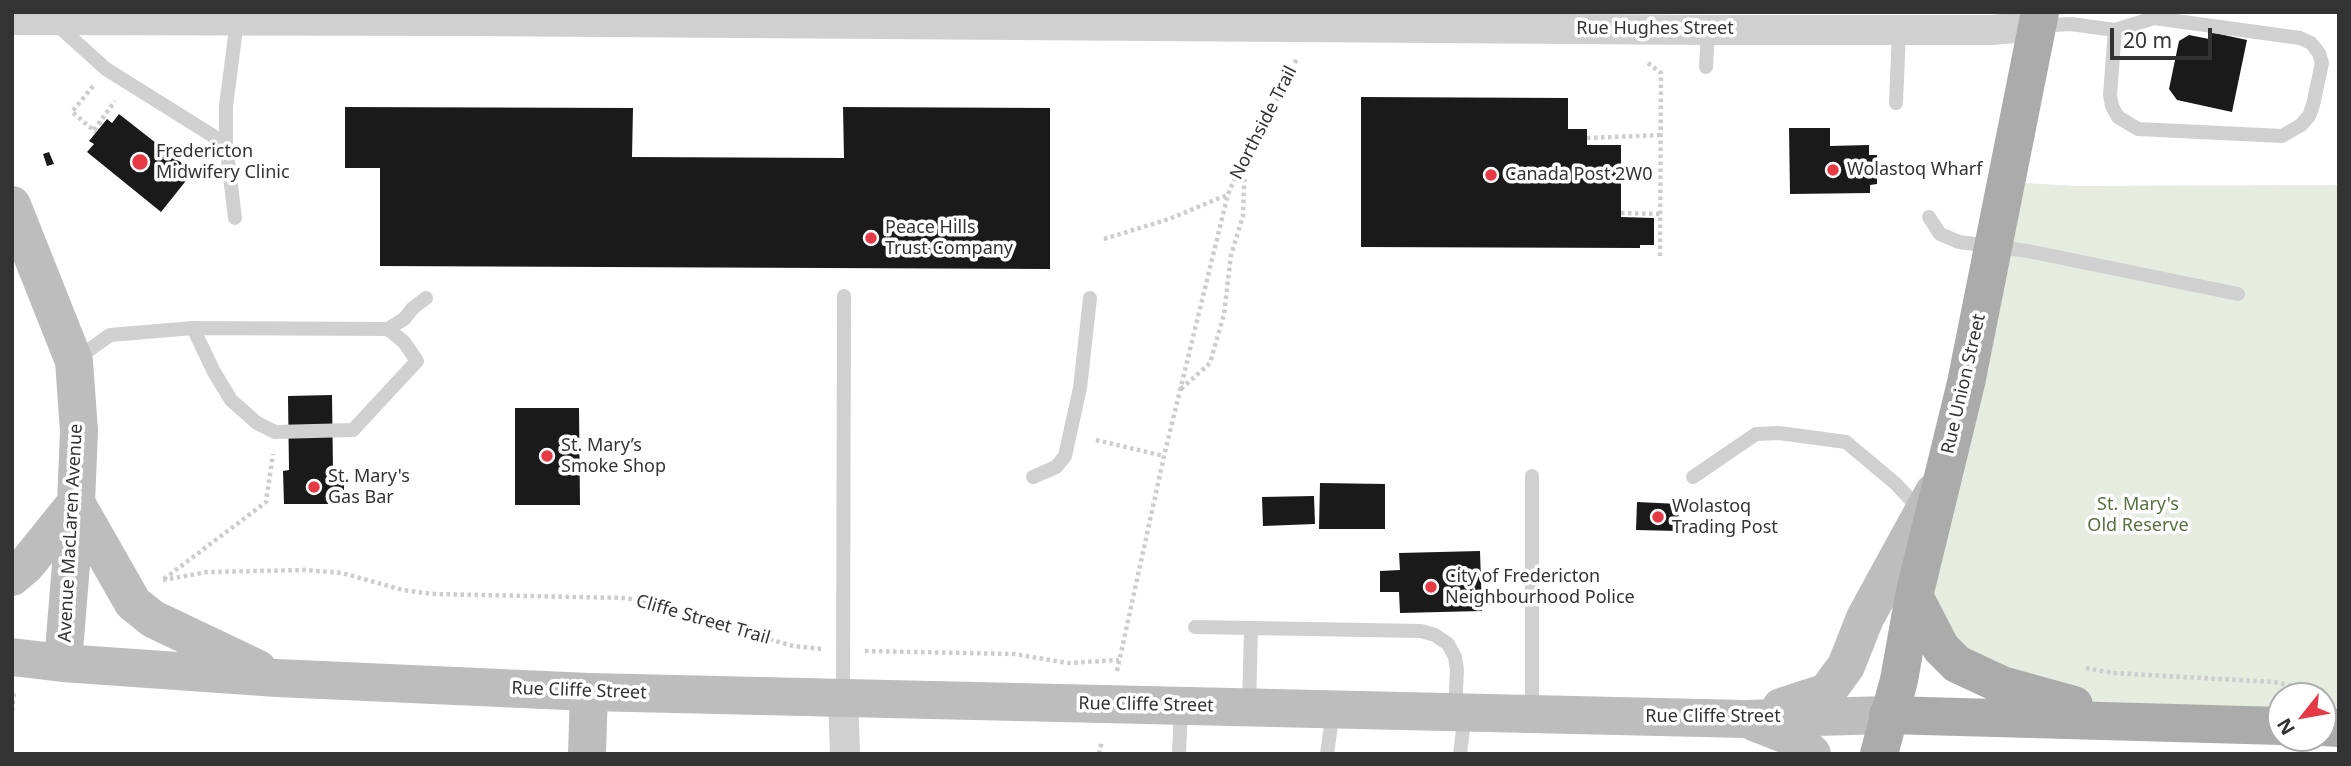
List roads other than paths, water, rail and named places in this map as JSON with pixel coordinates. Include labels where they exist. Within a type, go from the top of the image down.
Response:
[{"type":"main road","name":"Rue Union Street","points":[[1879,754],[1899,680],[1914,596],[1966,383],[2039,19]]},
{"type":"main road","name":"Avenue MacLaren Avenue","points":[[12,205],[74,361],[79,431],[63,663]]},
{"type":"main road","points":[[1745,719],[1826,692],[1846,666],[1865,618],[1942,479]]},
{"type":"main road","points":[[12,577],[26,565],[76,503],[133,603],[153,619],[277,678]]},
{"type":"main road","points":[[1914,596],[1941,648],[1957,664],[2002,685],[2140,723]]},
{"type":"main road","name":"Rue Cliffe Street","points":[[12,657],[277,678],[589,692],[1745,719],[1936,715],[2267,726]]},
{"type":"main road","points":[[587,754],[589,692]]},
{"type":"main road","points":[[1745,719],[1797,739],[1812,754]]},
{"type":"street","name":"Rue Hughes Street","points":[[12,20],[237,21],[464,17],[1543,20],[1607,29],[1707,30],[1807,21],[1899,30],[1992,30],[2039,19]]},
{"type":"street","points":[[843,697],[845,754]]},
{"type":"lane","points":[[2039,19],[2115,30],[2154,18],[2300,38],[2311,43],[2319,53],[2322,63],[2309,116],[2293,131],[2282,136],[2138,129],[2128,125],[2118,117],[2110,95],[2115,30]]},
{"type":"lane","points":[[52,20],[106,69],[226,144]]},
{"type":"lane","points":[[235,218],[226,144],[226,106],[237,21]]},
{"type":"lane","points":[[1706,67],[1707,30]]},
{"type":"lane","points":[[1896,103],[1899,30]]},
{"type":"lane","points":[[1929,217],[1940,234],[1959,242],[2028,251],[2238,294]]},
{"type":"lane","points":[[843,697],[845,296]]},
{"type":"lane","points":[[74,361],[110,335],[193,328],[388,329],[404,319],[426,298]]},
{"type":"lane","points":[[1033,477],[1056,467],[1065,456],[1080,388],[1090,298]]},
{"type":"lane","points":[[193,328],[231,400],[257,423],[275,432],[352,430],[418,361],[404,342],[388,329]]},
{"type":"lane","points":[[1693,477],[1756,434],[1779,433],[1846,442],[1896,484],[1922,513]]},
{"type":"lane","points":[[1532,476],[1532,714]]},
{"type":"lane","points":[[1195,627],[1422,631],[1435,635],[1448,643],[1455,657],[1460,712],[1460,754]]},
{"type":"lane","points":[[1249,707],[1251,628]]},
{"type":"lane","points":[[1179,754],[1181,706]]},
{"type":"lane","points":[[1327,754],[1333,709]]},
{"type":"place","name":"Fredericton Midwifery Clinic","points":[[140,162]]},
{"type":"place","name":"Wolastoq Wharf","points":[[1833,170]]},
{"type":"place","name":"Canada Post 2W0","points":[[1491,175]]},
{"type":"place","name":"Peace Hills Trust Company","points":[[871,238]]},
{"type":"place","name":"St. Mary’s Smoke Shop","points":[[547,456]]},
{"type":"place","name":"St. Mary's Gas Bar","points":[[314,487]]},
{"type":"place","name":"Wolastoq Trading Post","points":[[1658,517]]},
{"type":"place","name":"City of Fredericton Neighbourhood Police","points":[[1431,587]]},
{"type":"park label","name":"St. Mary's Old Reserve","points":[[2138,515]]}]
